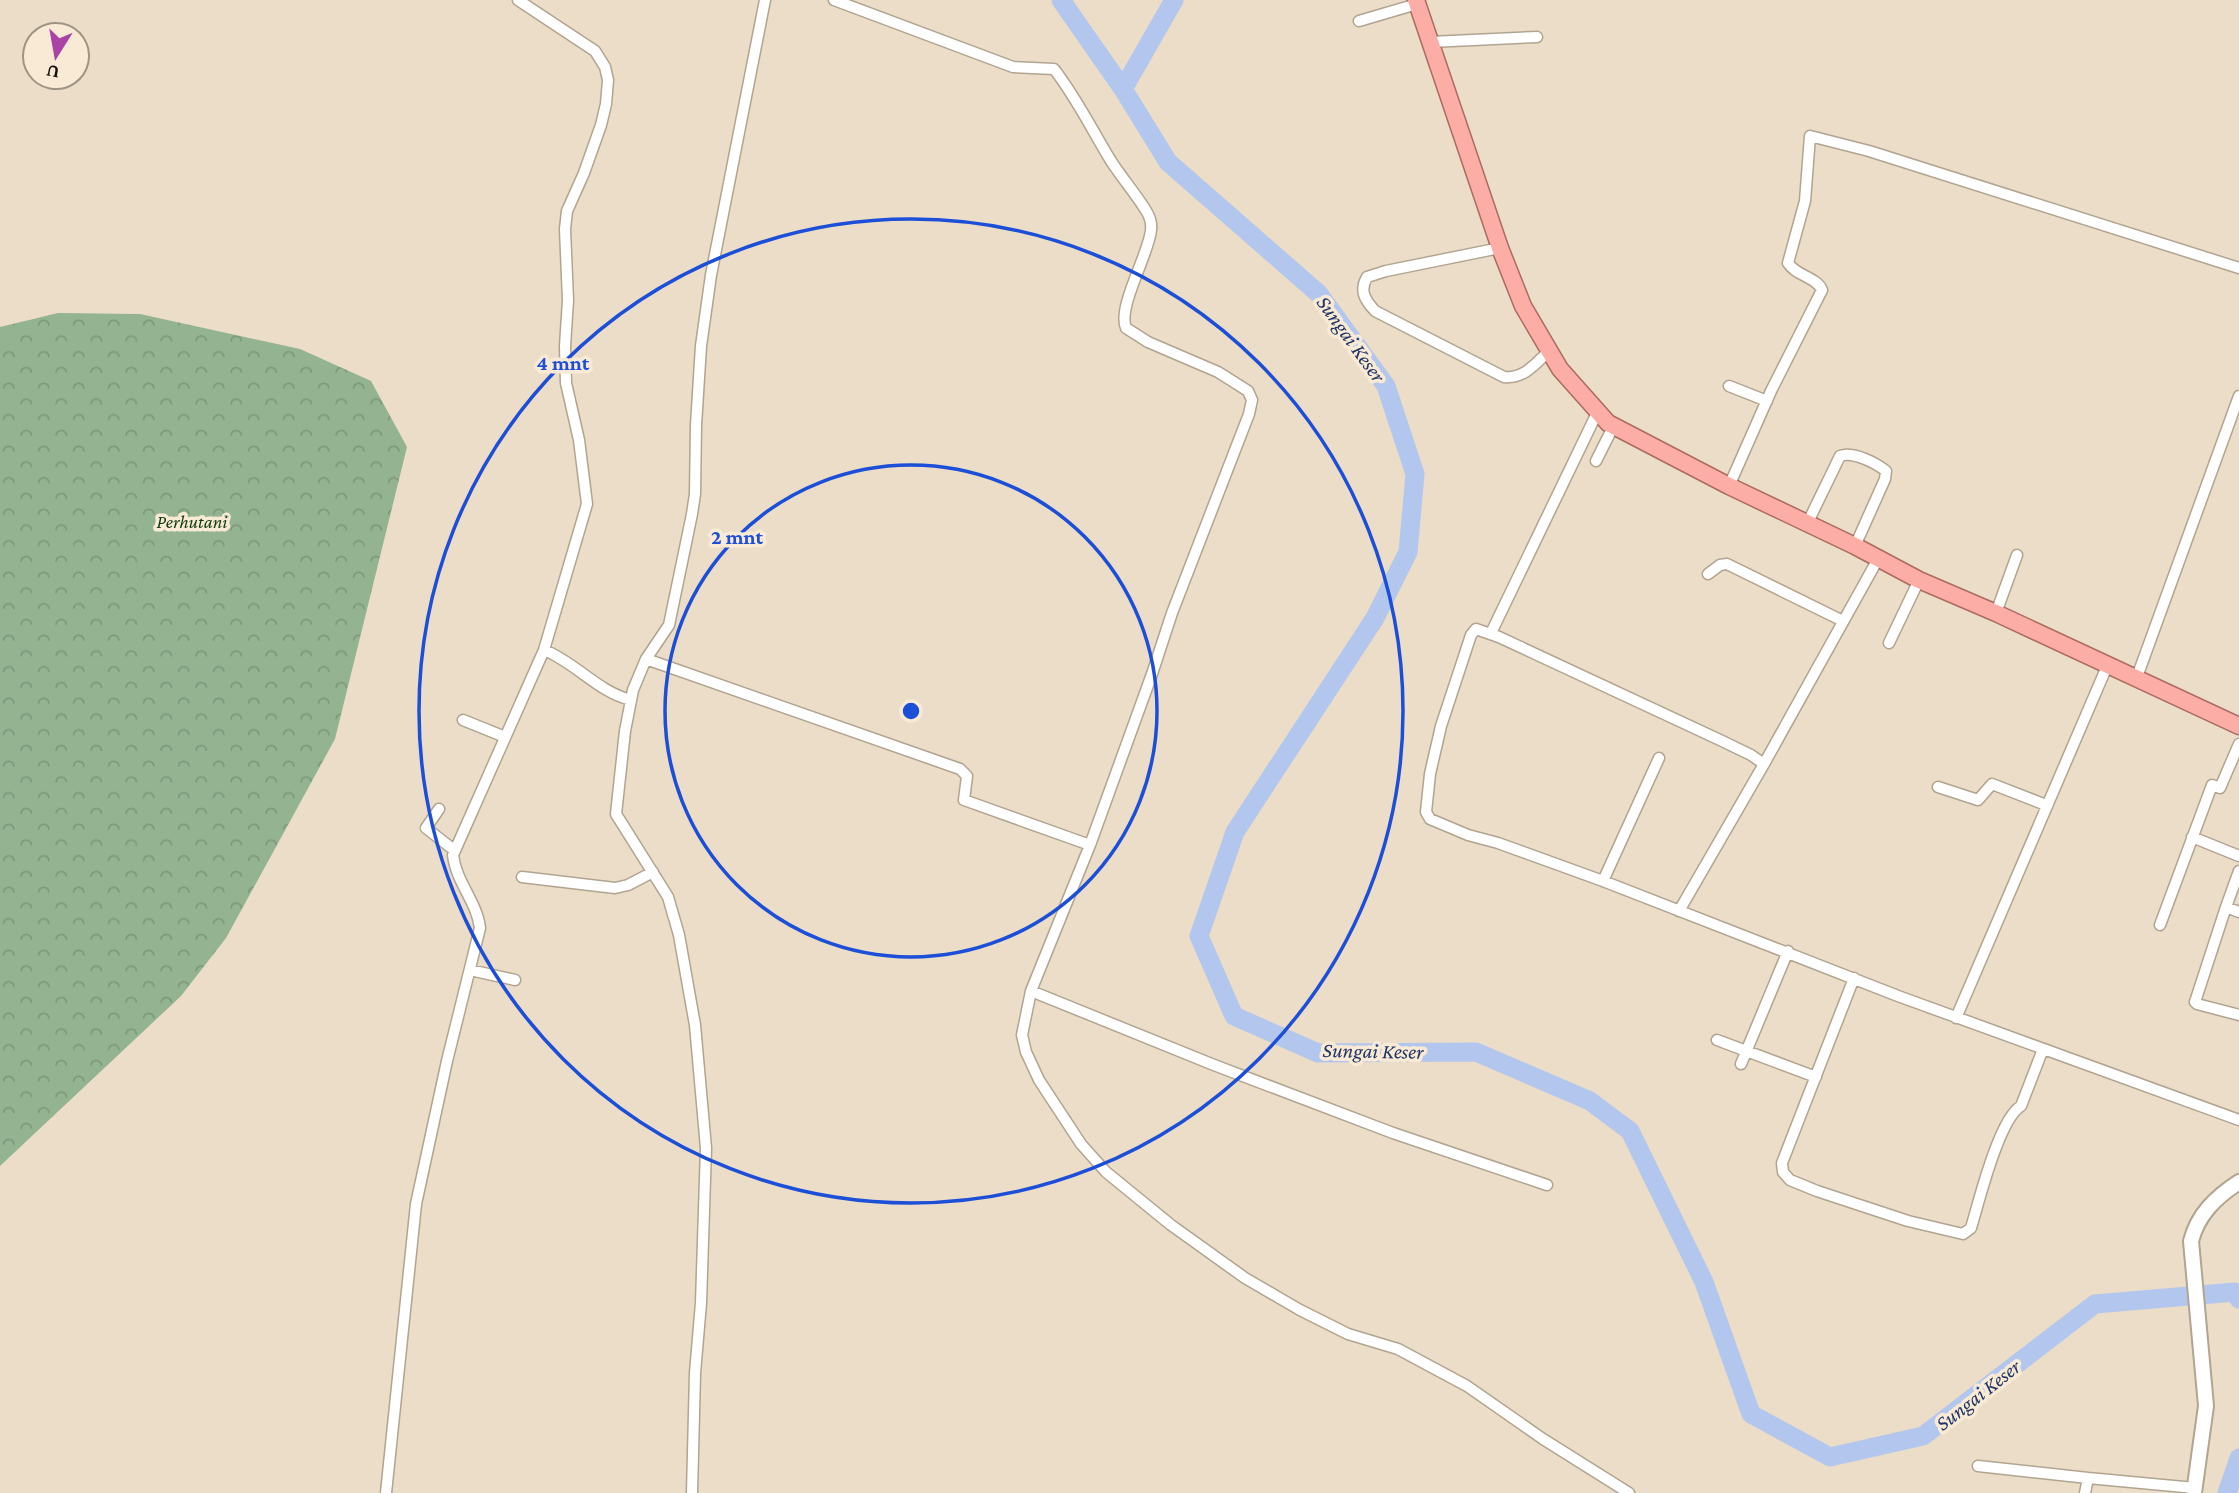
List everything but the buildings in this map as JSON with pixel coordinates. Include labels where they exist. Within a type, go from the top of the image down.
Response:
[{"type":"highway","points":[[1416,2],[1500,248],[1523,306],[1566,377],[1613,427],[1729,486],[1855,545],[1919,580],[2137,677],[2239,726]]},
{"type":"main road","points":[[2195,1490],[2206,1406],[2191,1241],[2195,1226],[2219,1196],[2239,1182]]},
{"type":"street","points":[[386,1493],[416,1204],[480,928],[477,914],[460,881],[453,860],[454,850],[547,651],[586,514],[587,499],[579,440],[566,383],[568,300],[565,229],[567,211],[601,125],[608,80],[605,67],[595,51],[518,0]]},
{"type":"street","points":[[692,1493],[706,1148],[695,1025],[679,935],[668,897],[616,814],[631,700],[669,625],[692,514],[701,346],[711,275],[765,0]]},
{"type":"street","points":[[834,0],[1013,67],[1054,69],[1112,163],[1146,210],[1151,223],[1149,239],[1136,272],[1125,313],[1126,328],[1148,342],[1218,372],[1251,395],[1249,414],[1172,613],[1090,845],[1031,991],[1022,1035],[1026,1052],[1039,1080],[1081,1144],[1106,1172],[1134,1196],[1245,1278],[1335,1329],[1398,1349],[1467,1386],[1543,1439],[1629,1493]]},
{"type":"street","points":[[1359,21],[1416,2]]},
{"type":"street","points":[[1430,42],[1537,37]]},
{"type":"street","points":[[1729,486],[1767,401],[1822,290],[1819,284],[1791,268],[1788,263],[1805,201],[1810,136],[1869,151],[2239,268]]},
{"type":"street","points":[[1500,248],[1386,271],[1367,278],[1363,284],[1363,294],[1374,311],[1504,377],[1524,374],[1549,352]]},
{"type":"street","points":[[1729,386],[1767,401]]},
{"type":"street","points":[[2137,677],[2239,396]]},
{"type":"street","points":[[1491,633],[1597,412]]},
{"type":"street","points":[[1596,461],[1613,427]]},
{"type":"street","points":[[2227,427],[2239,431]]},
{"type":"street","points":[[1808,522],[1840,456],[1849,454],[1881,467],[1886,471],[1885,479],[1855,545]]},
{"type":"street","points":[[1996,613],[2017,555]]},
{"type":"street","points":[[1679,911],[1878,559]]},
{"type":"street","points":[[1708,574],[1720,565],[1727,564],[1843,621]]},
{"type":"street","points":[[1889,643],[1919,580]]},
{"type":"street","points":[[1764,764],[1751,755],[1491,633],[1476,629],[1471,635],[1441,726],[1430,774],[1426,812],[1430,819],[1468,835],[1498,843],[1603,881],[1956,1018],[2239,1120]]},
{"type":"street","points":[[547,651],[573,665],[613,694],[631,700]]},
{"type":"street","points":[[649,660],[960,769],[967,776],[964,800],[1090,845]]},
{"type":"street","points":[[1956,1018],[2108,664]]},
{"type":"street","points":[[463,720],[505,737]]},
{"type":"street","points":[[2160,925],[2212,785],[2220,788],[2239,744]]},
{"type":"street","points":[[1603,881],[1659,758]]},
{"type":"street","points":[[1938,787],[1978,800],[1992,784],[2046,805]]},
{"type":"street","points":[[439,809],[426,828],[454,850]]},
{"type":"street","points":[[2192,837],[2239,856]]},
{"type":"street","points":[[2239,871],[2194,1002],[2239,1014]]},
{"type":"street","points":[[522,877],[615,888],[628,885],[653,872]]},
{"type":"street","points":[[2226,907],[2239,912]]},
{"type":"street","points":[[1741,1064],[1787,951]]},
{"type":"street","points":[[470,970],[515,980]]},
{"type":"street","points":[[1854,978],[1782,1163],[1783,1172],[1790,1180],[1817,1191],[1908,1221],[1963,1234],[1971,1228],[2002,1132],[2013,1110],[2021,1106],[2043,1049]]},
{"type":"street","points":[[1031,991],[1393,1133],[1547,1185]]},
{"type":"street","points":[[1717,1040],[1816,1077]]},
{"type":"street","points":[[1978,1466],[2195,1490]]},
{"type":"street","points":[[2085,1493],[2088,1478]]},
{"type":"green space","name":"Perhutani","points":[[58,313],[140,314],[300,349],[371,381],[407,447],[335,739],[226,938],[181,996],[0,1166],[0,327]]},
{"type":"waterway","points":[[1061,0],[1123,89]]},
{"type":"waterway","name":"Sungai Keser","points":[[1174,0],[1123,89],[1168,162],[1319,294],[1386,386],[1415,474],[1408,552],[1375,618],[1235,832],[1199,936],[1234,1016],[1318,1053],[1476,1052],[1590,1101],[1630,1131],[1704,1282],[1751,1414],[1830,1457],[1923,1436],[2095,1304],[2235,1292],[2239,1299]]},
{"type":"waterway","name":"Sungai Keser","points":[[2227,1493],[2239,1458]]}]
